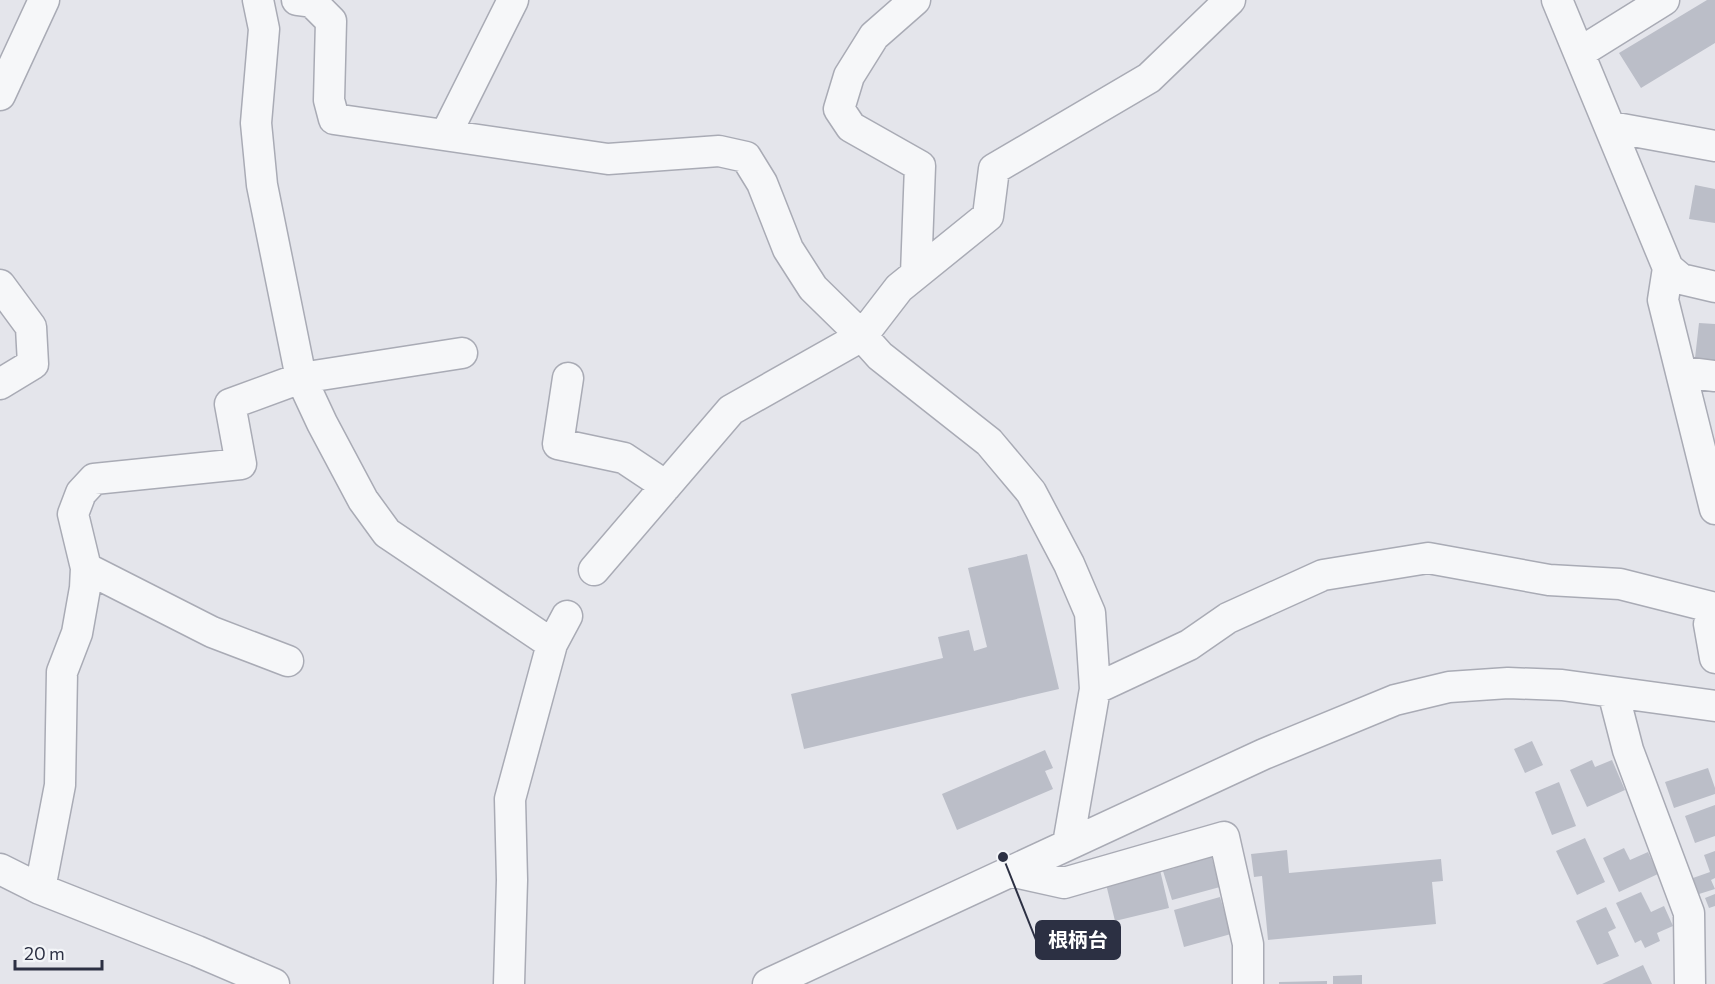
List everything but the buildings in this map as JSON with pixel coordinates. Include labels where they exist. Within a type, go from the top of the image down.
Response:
[{"type":"street","points":[[0,94],[44,0]]},
{"type":"street","points":[[258,0],[264,29],[256,123],[262,185],[301,378],[363,500],[387,532],[552,644]]},
{"type":"street","points":[[297,0],[312,2],[331,21],[329,100],[334,119],[608,159],[719,151],[746,158],[762,183],[788,249],[813,288],[880,356],[989,442],[1031,492],[1069,564],[1090,614],[1095,689],[1068,844]]},
{"type":"street","points":[[446,134],[513,0]]},
{"type":"street","points":[[915,0],[874,36],[849,76],[839,109],[851,127],[920,166],[916,274]]},
{"type":"street","points":[[594,570],[732,410],[862,336],[899,288],[988,216],[994,168],[1149,78],[1230,0]]},
{"type":"street","points":[[1557,0],[1668,268],[1681,279],[1715,287]]},
{"type":"street","points":[[1579,53],[1664,0]]},
{"type":"street","points":[[1611,127],[1715,146]]},
{"type":"street","points":[[1668,268],[1663,300],[1715,509]]},
{"type":"street","points":[[0,285],[31,327],[33,364],[0,384]]},
{"type":"street","points":[[40,889],[60,785],[62,672],[77,633],[86,568],[73,514],[81,493],[94,479],[241,464],[230,404],[301,378],[462,353]]},
{"type":"street","points":[[1682,372],[1715,376]]},
{"type":"street","points":[[568,378],[558,444],[624,458],[666,486]]},
{"type":"street","points":[[1095,689],[1189,645],[1228,618],[1323,575],[1428,558],[1549,580],[1620,584],[1715,608],[1709,624],[1715,658]]},
{"type":"street","points":[[86,568],[212,632],[288,661]]},
{"type":"street","points":[[509,984],[512,880],[510,799],[552,644],[567,616]]},
{"type":"street","points":[[773,983],[1264,754],[1395,700],[1449,687],[1508,683],[1562,685],[1715,706]]},
{"type":"street","points":[[1613,692],[1628,750],[1689,914],[1690,984]]},
{"type":"street","points":[[1010,871],[1064,883],[1224,837],[1248,944],[1248,984]]},
{"type":"street","points":[[0,869],[40,889],[274,984]]},
{"type":"place","name":"根柄台","points":[[1003,857]]}]
